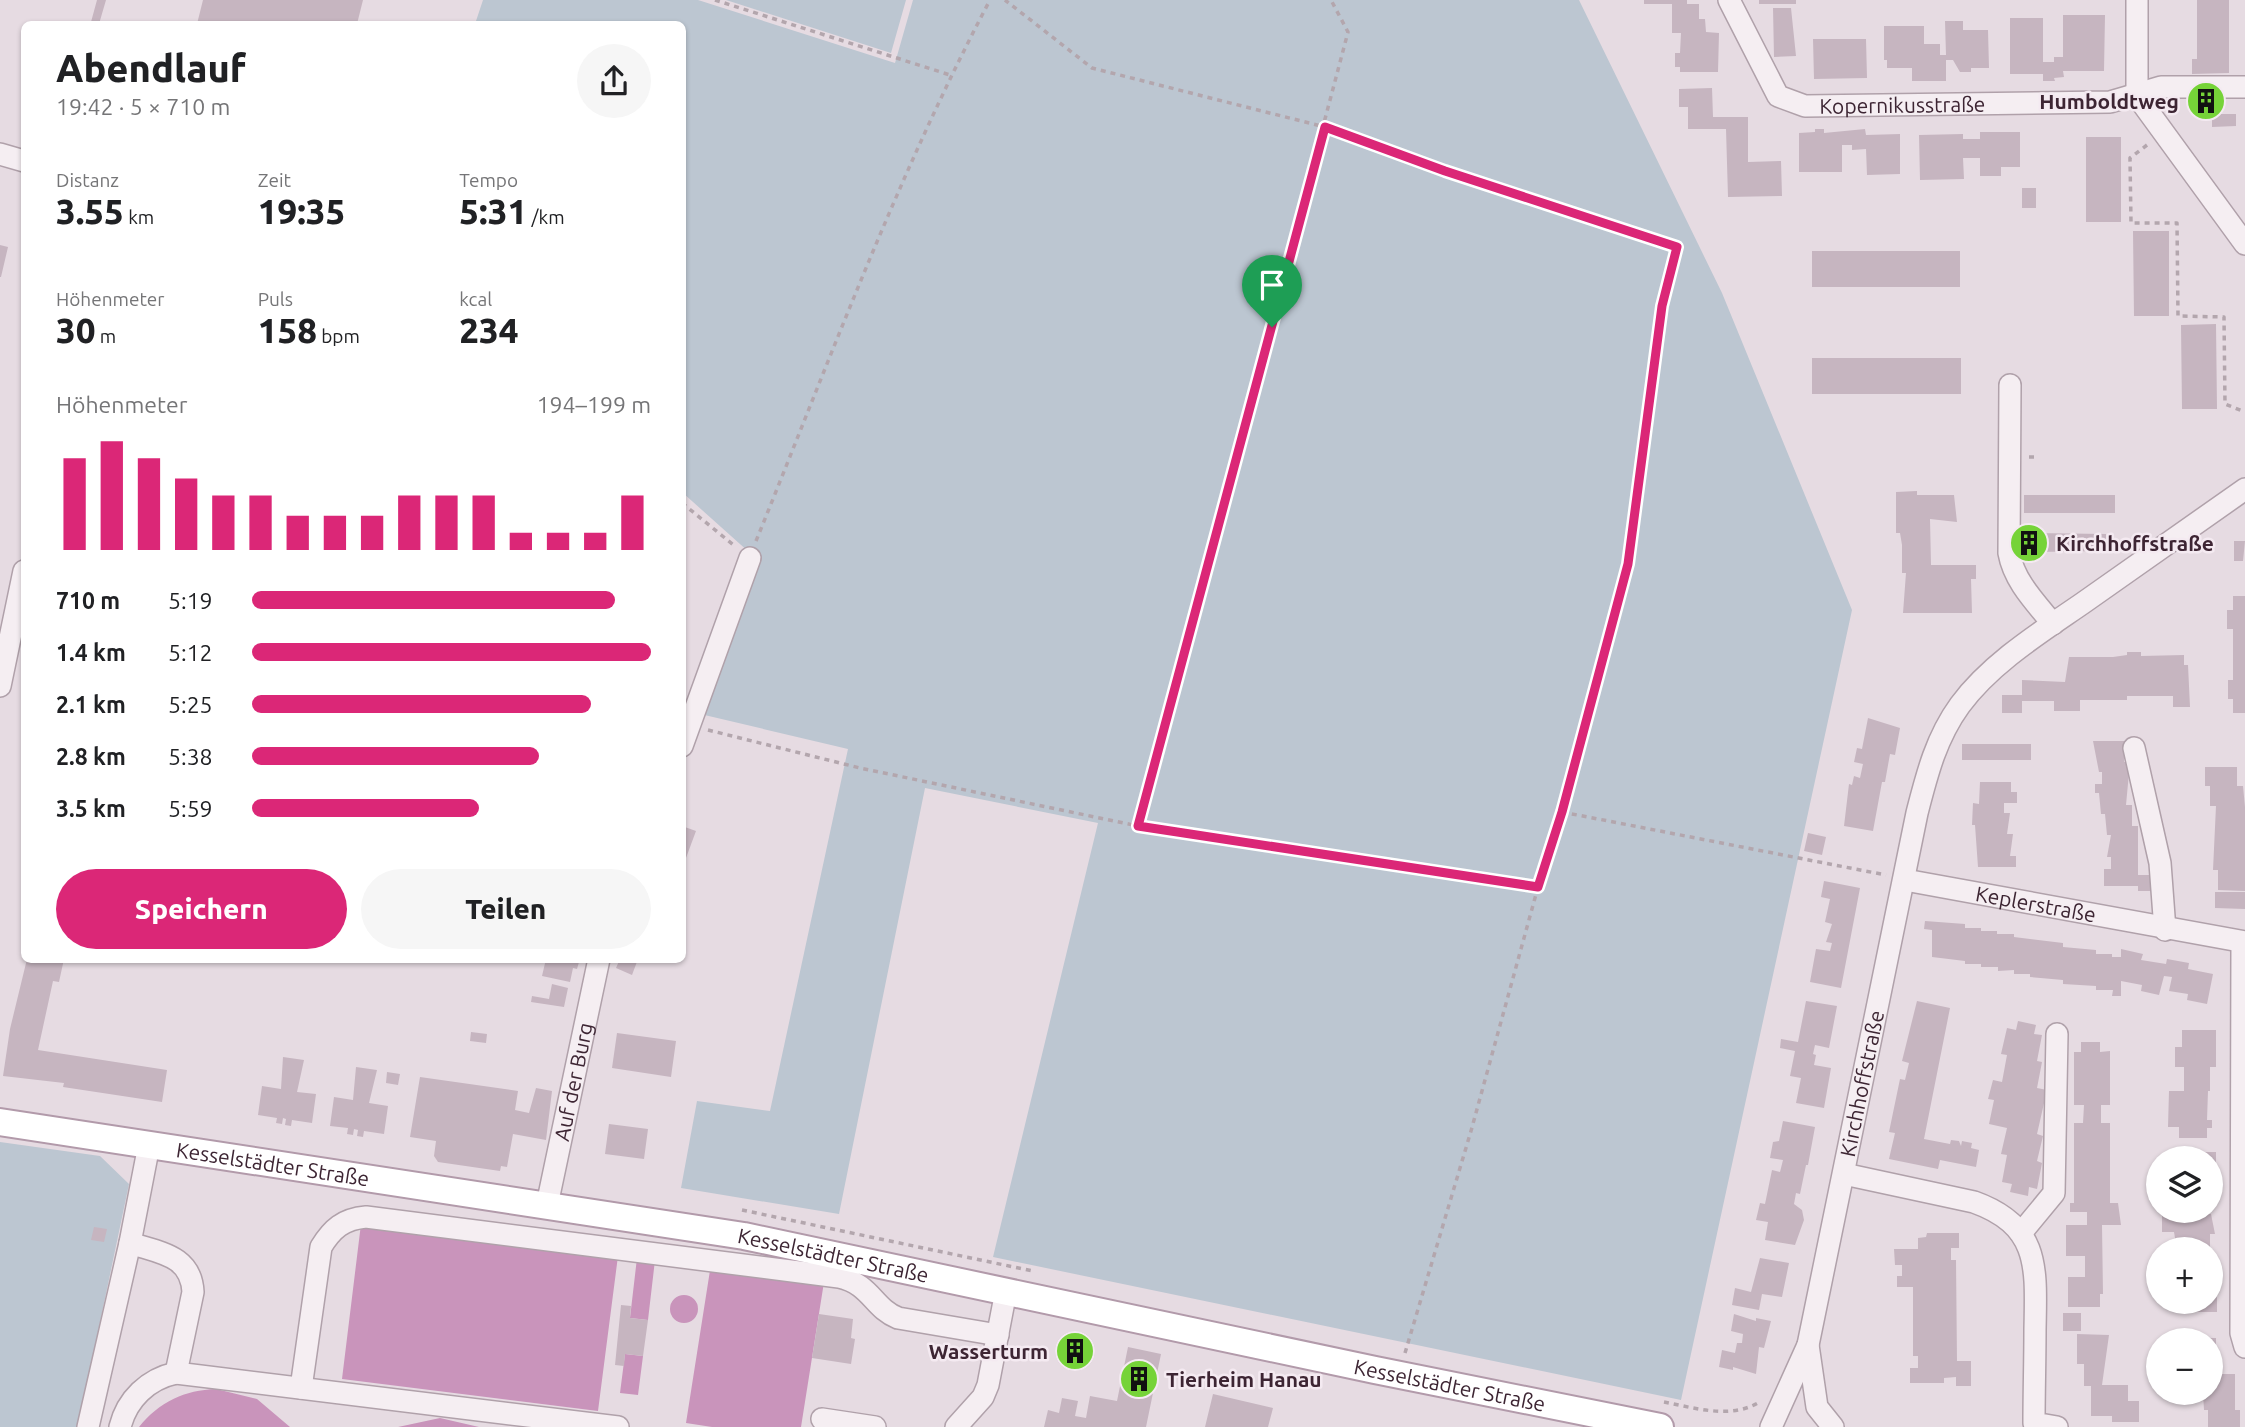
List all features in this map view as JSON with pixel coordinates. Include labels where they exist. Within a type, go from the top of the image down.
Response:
[{"type":"main road","name":"Kesselstädter Straße","points":[[0,1122],[744,1236],[1006,1291],[1405,1359],[1659,1414]]},
{"type":"street","name":"Kopernikusstraße","points":[[1729,0],[1772,87],[1778,96],[1797,104],[1830,108],[2082,102],[2137,96]]},
{"type":"street","points":[[2137,0],[2137,96],[2245,244]]},
{"type":"street","points":[[2137,96],[2161,87],[2245,87]]},
{"type":"street","points":[[0,154],[21,160]]},
{"type":"street","points":[[2010,385],[2008,553],[2019,580],[2053,624]]},
{"type":"street","name":"Kirchhoffstraße","points":[[1771,1427],[1808,1345],[1932,755],[1949,722],[1978,684],[2053,624],[2245,489]]},
{"type":"street","points":[[686,737],[750,558]]},
{"type":"street","points":[[0,686],[21,585]]},
{"type":"street","points":[[2134,748],[2160,863],[2165,930]]},
{"type":"street","name":"Keplerstraße","points":[[1905,880],[2165,930],[2244,942]]},
{"type":"street","points":[[2244,942],[2244,1350]]},
{"type":"street","name":"Auf der Burg","points":[[547,1205],[598,963]]},
{"type":"street","points":[[2021,1233],[2054,1193],[2057,1034]]},
{"type":"street","points":[[88,1427],[130,1243],[149,1145]]},
{"type":"street","points":[[1844,1174],[1974,1202],[1994,1209],[2021,1233],[2035,1268],[2034,1423],[2057,1427]]},
{"type":"street","points":[[301,1388],[321,1247],[330,1232],[352,1218],[379,1219],[839,1277],[862,1287],[887,1314],[998,1335]]},
{"type":"street","points":[[130,1243],[175,1259],[188,1268],[192,1292],[176,1373]]},
{"type":"street","points":[[956,1427],[983,1397],[988,1385],[1006,1291]]},
{"type":"street","name":"Kirchhoffstraße","points":[[1808,1345],[1813,1417],[1833,1427]]},
{"type":"street","points":[[121,1427],[124,1415],[136,1394],[159,1378],[176,1373],[618,1427]]},
{"type":"street","points":[[822,1419],[875,1427]]},
{"type":"path","points":[[715,0],[950,75]]},
{"type":"path","points":[[686,506],[750,558],[878,238],[950,75],[990,0]]},
{"type":"path","points":[[1005,0],[1092,68],[1325,127],[1445,171],[1677,247],[1662,306],[1628,564],[1562,812],[1538,887],[1405,1359]]},
{"type":"path","points":[[1138,826],[1348,32],[1331,0]]},
{"type":"path","points":[[2163,133],[2130,158],[2131,223],[2177,223],[2178,316],[2224,317],[2225,404],[2245,412]]},
{"type":"path","points":[[691,725],[860,768],[1138,826],[1538,887]]},
{"type":"path","points":[[1562,812],[1787,854],[1905,880]]},
{"type":"path","points":[[741,1210],[768,1213],[1038,1273]]},
{"type":"path","points":[[1659,1414],[1743,1411],[1762,1401],[1784,1400]]},
{"type":"shaded area","points":[[483,0],[698,0],[895,63],[913,0],[1579,0],[1722,293],[1852,610],[1681,1400],[993,1257],[1098,823],[925,788],[839,1214],[681,1188],[697,1101],[770,1111],[848,749],[696,713],[750,553],[686,496],[686,21],[476,21]]},
{"type":"shaded area","points":[[726,0],[906,0],[891,53]]},
{"type":"shaded area","points":[[0,1142],[100,1156],[129,1184],[78,1427],[0,1427]]},
{"type":"shaded area","points":[[361,1224],[618,1256],[598,1411],[342,1379]]},
{"type":"shaded area","points":[[637,1258],[655,1260],[648,1320],[630,1318]]},
{"type":"shaded area","points":[[711,1264],[824,1282],[801,1427],[712,1427],[686,1423]]},
{"type":"shaded area","points":[[684,1295],[694,1299],[698,1309],[694,1319],[684,1323],[674,1319],[670,1309],[674,1299]]},
{"type":"shaded area","points":[[625,1354],[643,1356],[638,1395],[620,1393]]},
{"type":"shaded area","points":[[216,1389],[257,1399],[290,1427],[139,1427],[155,1411],[173,1399]]},
{"type":"shaded area","points":[[440,1418],[479,1427],[398,1427]]},
{"type":"building","points":[[97,0],[106,0],[100,21],[91,21]]},
{"type":"building","points":[[203,0],[363,0],[358,21],[198,21]]},
{"type":"building","points":[[1644,0],[1687,0],[1687,4],[1699,4],[1699,19],[1705,19],[1706,32],[1719,33],[1718,72],[1680,72],[1680,67],[1675,67],[1675,53],[1680,53],[1681,33],[1672,33],[1672,4],[1644,4]]},
{"type":"building","points":[[1759,0],[1796,0],[1796,4],[1759,4]]},
{"type":"building","points":[[2197,0],[2229,0],[2229,73],[2192,74],[2192,59],[2197,59]]},
{"type":"building","points":[[1773,8],[1791,8],[1796,56],[1774,57]]},
{"type":"building","points":[[2063,15],[2105,15],[2104,71],[2063,71],[2064,77],[2054,78],[2055,81],[2043,81],[2043,74],[2010,74],[2010,18],[2043,18],[2043,62],[2054,62],[2054,57],[2063,57]]},
{"type":"building","points":[[1945,21],[1963,21],[1963,30],[1988,30],[1989,68],[1971,68],[1971,72],[1960,72],[1953,60],[1946,60],[1946,81],[1912,81],[1912,68],[1887,68],[1887,60],[1884,60],[1884,26],[1924,26],[1924,44],[1940,44],[1940,55],[1946,55]]},
{"type":"building","points":[[1813,39],[1866,39],[1867,78],[1814,79]]},
{"type":"building","points":[[1712,88],[1713,117],[1748,117],[1748,162],[1781,161],[1782,196],[1728,197],[1726,129],[1688,129],[1688,107],[1679,107],[1679,89]]},
{"type":"building","points":[[2212,114],[2236,114],[2236,126],[2212,127]]},
{"type":"building","points":[[1815,129],[1824,129],[1824,133],[1865,129],[1866,135],[1900,134],[1900,174],[1867,175],[1866,149],[1852,150],[1852,145],[1842,145],[1842,172],[1799,172],[1799,133],[1815,132]]},
{"type":"building","points":[[1980,132],[2020,132],[2020,167],[2001,167],[2001,176],[1980,176],[1980,158],[1963,158],[1964,179],[1920,180],[1919,135],[1963,134],[1963,139],[1980,139]]},
{"type":"building","points":[[2086,137],[2121,137],[2121,222],[2086,222]]},
{"type":"building","points":[[2022,188],[2036,188],[2036,208],[2022,208]]},
{"type":"building","points":[[2133,231],[2169,231],[2169,316],[2134,316]]},
{"type":"building","points":[[0,245],[8,247],[1,277],[0,277]]},
{"type":"building","points":[[1812,251],[1960,251],[1960,287],[1812,287]]},
{"type":"building","points":[[2216,324],[2217,409],[2182,409],[2181,325]]},
{"type":"building","points":[[1812,358],[1961,358],[1961,394],[1812,394]]},
{"type":"building","points":[[1917,491],[1917,495],[1954,495],[1957,522],[1930,519],[1931,565],[1976,565],[1976,579],[1971,579],[1972,613],[1903,613],[1906,573],[1902,573],[1900,533],[1896,533],[1896,492]]},
{"type":"building","points":[[2024,495],[2115,495],[2115,513],[2024,513]]},
{"type":"building","points":[[2025,533],[2106,534],[2106,551],[2024,552]]},
{"type":"building","points":[[2234,541],[2245,541],[2243,561],[2234,561]]},
{"type":"building","points":[[2233,596],[2245,596],[2245,713],[2233,713],[2233,699],[2228,699],[2228,680],[2233,680],[2233,629],[2227,629],[2227,610],[2233,610]]},
{"type":"building","points":[[2127,652],[2141,652],[2141,656],[2184,655],[2184,665],[2188,665],[2190,707],[2173,707],[2173,696],[2127,696],[2127,700],[2080,700],[2080,711],[2054,711],[2054,701],[2022,701],[2022,713],[2002,713],[2002,695],[2022,695],[2022,680],[2065,682],[2069,657],[2113,657],[2127,655]]},
{"type":"building","points":[[1868,718],[1900,728],[1895,755],[1890,754],[1885,782],[1882,782],[1873,831],[1844,826],[1849,784],[1852,785],[1854,776],[1860,778],[1863,764],[1854,762],[1857,748],[1862,749]]},
{"type":"building","points":[[2093,741],[2124,741],[2124,762],[2130,762],[2126,805],[2132,805],[2132,826],[2138,826],[2138,875],[2155,875],[2155,891],[2138,891],[2138,886],[2104,886],[2104,869],[2111,869],[2111,857],[2107,857],[2111,835],[2107,835],[2105,814],[2101,814],[2099,793],[2095,793],[2095,784],[2102,784],[2102,772],[2099,772]]},
{"type":"building","points":[[1962,744],[2031,744],[2031,760],[1962,760]]},
{"type":"building","points":[[2205,767],[2237,767],[2237,786],[2243,786],[2245,807],[2245,891],[2218,890],[2218,870],[2213,870],[2216,806],[2210,806],[2210,786],[2205,786]]},
{"type":"building","points":[[1980,782],[2011,782],[2011,792],[2017,792],[2017,803],[2004,803],[2004,813],[2010,813],[2007,834],[2013,834],[2010,856],[2016,856],[2016,867],[1978,867],[1975,825],[1972,825],[1973,803],[1979,804]]},
{"type":"building","points":[[686,827],[696,831],[686,858]]},
{"type":"building","points":[[1808,833],[1826,837],[1822,855],[1804,851]]},
{"type":"building","points":[[1824,881],[1860,888],[1841,988],[1810,982],[1816,949],[1830,951],[1832,943],[1826,942],[1832,924],[1825,922],[1830,899],[1821,897]]},
{"type":"building","points":[[2215,892],[2245,892],[2245,909],[2215,908]]},
{"type":"building","points":[[1925,921],[1965,924],[1965,928],[1981,928],[1981,931],[1997,931],[1997,934],[2014,934],[2014,937],[2063,943],[2063,947],[2096,950],[2096,954],[2112,954],[2112,957],[2121,957],[2121,949],[2143,954],[2141,960],[2166,964],[2167,959],[2189,963],[2188,969],[2213,974],[2207,1004],[2187,1000],[2188,994],[2169,991],[2172,977],[2164,976],[2159,995],[2141,991],[2142,985],[2121,981],[2121,996],[2112,996],[2113,990],[2096,990],[2096,986],[2063,984],[2063,980],[2030,977],[2030,974],[2014,974],[2014,970],[1998,971],[1998,967],[1981,967],[1981,964],[1965,964],[1965,961],[1932,957],[1932,930],[1924,929]]},
{"type":"building","points":[[26,963],[63,963],[59,982],[53,981],[38,1050],[167,1070],[162,1102],[63,1087],[64,1083],[3,1076],[10,1029]]},
{"type":"building","points":[[545,963],[579,963],[577,969],[573,968],[570,982],[542,976]]},
{"type":"building","points":[[618,963],[636,963],[632,975],[616,968]]},
{"type":"building","points":[[552,984],[568,988],[564,1007],[531,1002],[532,996],[549,999]]},
{"type":"building","points":[[1806,1001],[1837,1006],[1829,1048],[1815,1045],[1813,1054],[1816,1055],[1814,1065],[1831,1068],[1824,1108],[1796,1103],[1801,1078],[1790,1076],[1795,1051],[1780,1048],[1781,1039],[1798,1042]]},
{"type":"building","points":[[1917,1001],[1950,1008],[1924,1139],[1950,1144],[1951,1140],[1959,1141],[1961,1146],[1962,1141],[1972,1143],[1971,1148],[1979,1150],[1976,1167],[1940,1160],[1938,1169],[1889,1159],[1895,1133],[1889,1132],[1900,1079],[1905,1080],[1909,1063],[1902,1061]]},
{"type":"building","points":[[2018,1021],[2036,1025],[2034,1034],[2042,1035],[2037,1061],[2042,1062],[2037,1088],[2047,1090],[2037,1134],[2043,1136],[2037,1161],[2042,1163],[2037,1189],[2029,1187],[2028,1196],[2010,1192],[2012,1184],[2002,1182],[2007,1155],[2001,1154],[2007,1128],[1989,1124],[1994,1100],[1988,1099],[1993,1080],[2002,1082],[2007,1055],[2001,1054],[2007,1028],[2016,1030]]},
{"type":"building","points":[[2182,1030],[2216,1030],[2216,1067],[2210,1067],[2208,1091],[2207,1120],[2212,1120],[2212,1128],[2207,1128],[2207,1138],[2179,1138],[2179,1127],[2168,1127],[2169,1091],[2184,1091],[2184,1067],[2175,1067],[2175,1047],[2182,1047]]},
{"type":"building","points":[[471,1032],[487,1034],[486,1043],[470,1041]]},
{"type":"building","points":[[617,1033],[676,1041],[671,1077],[612,1068]]},
{"type":"building","points":[[2081,1042],[2100,1042],[2100,1052],[2110,1051],[2110,1105],[2101,1105],[2101,1123],[2110,1123],[2110,1203],[2118,1203],[2121,1225],[2102,1225],[2103,1294],[2100,1294],[2100,1307],[2068,1307],[2068,1277],[2085,1277],[2085,1256],[2066,1256],[2066,1225],[2087,1225],[2087,1212],[2070,1212],[2070,1203],[2074,1203],[2074,1123],[2083,1123],[2084,1105],[2074,1105],[2074,1052],[2081,1052]]},
{"type":"building","points":[[283,1057],[304,1060],[297,1092],[316,1094],[312,1123],[292,1120],[291,1126],[285,1125],[286,1119],[283,1118],[282,1124],[276,1123],[277,1118],[258,1115],[262,1086],[281,1089]]},
{"type":"building","points":[[356,1067],[377,1070],[369,1103],[388,1106],[384,1134],[364,1131],[363,1137],[357,1136],[358,1130],[354,1129],[353,1135],[347,1134],[348,1128],[330,1126],[334,1097],[353,1100]]},
{"type":"building","points":[[387,1072],[400,1074],[398,1085],[386,1083]]},
{"type":"building","points":[[420,1077],[518,1091],[515,1110],[529,1113],[536,1088],[552,1091],[546,1140],[513,1134],[507,1167],[501,1166],[500,1171],[438,1162],[434,1156],[436,1141],[410,1137]]},
{"type":"building","points":[[1783,1121],[1815,1127],[1808,1165],[1800,1194],[1796,1193],[1794,1204],[1802,1210],[1804,1220],[1795,1245],[1765,1240],[1768,1222],[1756,1220],[1760,1203],[1765,1204],[1772,1170],[1780,1172],[1783,1160],[1770,1158],[1773,1142],[1779,1141]]},
{"type":"building","points":[[609,1124],[648,1129],[644,1159],[605,1154]]},
{"type":"building","points":[[2162,1223],[2213,1223],[2215,1234],[2210,1234],[2210,1237],[2175,1237],[2174,1232],[2162,1232]]},
{"type":"building","points":[[94,1227],[107,1229],[104,1242],[91,1240]]},
{"type":"building","points":[[1927,1233],[1959,1233],[1959,1248],[1951,1248],[1951,1260],[1956,1260],[1957,1361],[1971,1361],[1971,1386],[1956,1386],[1956,1377],[1944,1378],[1944,1383],[1910,1383],[1910,1368],[1918,1368],[1918,1356],[1913,1356],[1913,1287],[1897,1287],[1897,1276],[1902,1276],[1902,1265],[1895,1265],[1894,1249],[1918,1249],[1918,1238],[1926,1237]]},
{"type":"building","points":[[1760,1258],[1789,1263],[1782,1297],[1762,1294],[1759,1310],[1732,1305],[1735,1288],[1751,1292]]},
{"type":"building","points":[[621,1305],[631,1306],[630,1318],[648,1320],[643,1356],[625,1354],[624,1366],[615,1365]]},
{"type":"building","points":[[2063,1313],[2081,1313],[2081,1331],[2063,1331]]},
{"type":"building","points":[[819,1314],[853,1319],[851,1338],[855,1339],[851,1364],[812,1358]]},
{"type":"building","points":[[1734,1314],[1756,1321],[1756,1318],[1771,1321],[1764,1348],[1759,1347],[1756,1374],[1733,1367],[1733,1370],[1719,1367],[1722,1350],[1735,1353],[1737,1343],[1742,1343],[1743,1334],[1731,1331]]},
{"type":"building","name":"Wasserturm","points":[[1075,1331],[1089,1337],[1095,1351],[1089,1365],[1075,1371],[1061,1365],[1055,1351],[1061,1337]]},
{"type":"building","points":[[2077,1334],[2109,1335],[2102,1385],[2128,1385],[2128,1401],[2139,1401],[2139,1422],[2112,1422],[2112,1416],[2091,1416],[2091,1386],[2084,1386],[2084,1364],[2077,1364]]},
{"type":"building","points":[[1128,1347],[1161,1354],[1146,1427],[1044,1427],[1048,1410],[1059,1413],[1062,1398],[1078,1401],[1075,1416],[1086,1418],[1090,1396],[1117,1401]]},
{"type":"building","points":[[2223,1374],[2235,1374],[2235,1410],[2240,1410],[2240,1427],[2208,1427],[2208,1410],[2204,1410],[2204,1405],[2223,1405]]},
{"type":"building","points":[[1213,1394],[1273,1408],[1268,1427],[1205,1427]]},
{"type":"place","name":"Humboldtweg","points":[[2206,101]]},
{"type":"place","name":"Kirchhoffstraße","points":[[2029,543]]},
{"type":"place","name":"Wasserturm","points":[[1075,1351]]},
{"type":"place","name":"Tierheim Hanau","points":[[1139,1379]]},
{"type":"route","points":[[1325,127],[1445,171],[1677,247],[1662,306],[1628,564],[1562,812],[1538,887],[1138,826],[1272,327],[1325,127]]}]
